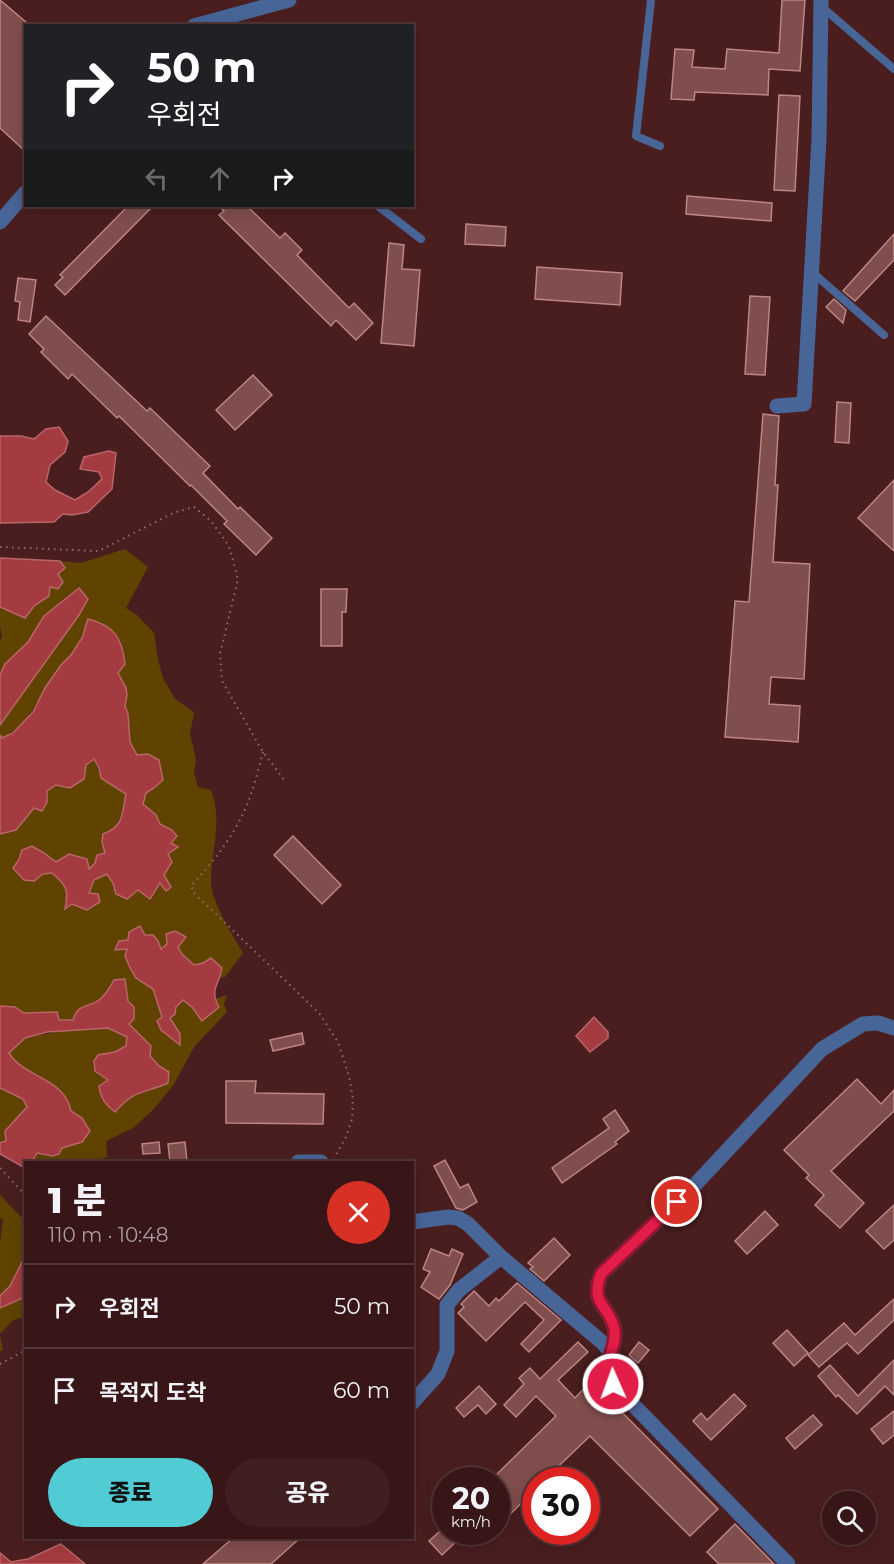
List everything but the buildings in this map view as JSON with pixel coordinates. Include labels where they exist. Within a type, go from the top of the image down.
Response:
[{"type":"street","points":[[201,24],[289,0]]},
{"type":"street","points":[[777,406],[804,404],[819,140],[822,4]]},
{"type":"street","points":[[0,222],[24,194]]},
{"type":"street","points":[[788,1564],[613,1384],[608,1369],[616,1340],[614,1326],[599,1301],[596,1287],[601,1274],[692,1188],[822,1049],[863,1024],[878,1023],[894,1028]]},
{"type":"street","points":[[414,1222],[448,1217],[458,1218],[468,1224],[501,1257],[612,1353]]},
{"type":"street","points":[[414,1401],[438,1374],[447,1351],[447,1305],[459,1290],[501,1257]]},
{"type":"lane","points":[[651,0],[636,136],[660,146]]},
{"type":"lane","points":[[822,4],[894,69]]},
{"type":"lane","points":[[379,207],[421,239]]},
{"type":"lane","points":[[812,271],[884,335]]},
{"type":"path","points":[[0,547],[99,551],[173,513],[195,507],[211,521],[230,546],[238,579],[220,654],[222,681],[263,752],[285,781]]},
{"type":"path","points":[[263,752],[250,798],[238,823],[221,850],[191,886],[194,893],[319,1013],[338,1042],[353,1099],[352,1119],[346,1137],[333,1161]]},
{"type":"path","points":[[0,1168],[24,1194]]},
{"type":"path","points":[[0,1364],[24,1351]]},
{"type":"shaded area","points":[[59,427],[68,441],[65,452],[50,465],[46,482],[55,490],[75,500],[102,479],[99,472],[80,469],[84,457],[109,451],[116,453],[112,489],[88,512],[63,514],[54,522],[0,523],[0,436],[21,436],[34,439],[46,429]]},
{"type":"shaded area","points":[[125,549],[148,567],[126,608],[137,615],[154,633],[163,678],[175,699],[194,712],[190,734],[196,759],[194,773],[198,787],[211,790],[216,813],[216,836],[211,870],[212,890],[223,918],[243,953],[225,977],[220,978],[222,968],[203,963],[194,965],[178,947],[167,944],[161,950],[153,935],[145,935],[140,926],[128,940],[115,949],[127,948],[130,968],[136,978],[153,989],[162,1018],[180,1034],[170,1018],[182,1000],[192,1007],[227,995],[224,1004],[227,1012],[194,1047],[174,1084],[153,1110],[133,1128],[106,1141],[107,1157],[95,1161],[33,1161],[37,1153],[82,1142],[82,1118],[71,1111],[61,1092],[24,1068],[9,1053],[25,1038],[67,1030],[108,1028],[127,1037],[126,1046],[115,1052],[98,1055],[99,1074],[109,1080],[124,1102],[136,1093],[152,1090],[159,1066],[150,1056],[151,1046],[129,1024],[125,979],[114,980],[103,997],[78,1011],[73,1020],[59,1020],[24,1013],[15,1007],[0,1006],[0,834],[16,830],[34,808],[47,802],[47,791],[57,785],[70,788],[86,765],[94,759],[101,778],[126,794],[119,820],[103,842],[106,853],[89,870],[87,859],[69,854],[56,862],[32,847],[22,850],[13,868],[34,881],[43,874],[52,872],[65,889],[65,909],[87,895],[95,880],[107,874],[113,883],[138,890],[164,875],[171,866],[168,853],[177,847],[171,843],[165,827],[160,824],[156,815],[143,805],[146,793],[163,780],[159,760],[137,755],[130,742],[128,714],[125,706],[127,695],[118,673],[114,631],[98,622],[88,620],[77,645],[25,720],[11,733],[2,738],[0,735],[0,725],[88,599],[78,588],[44,616],[28,642],[5,664],[0,675],[0,640],[2,637],[0,607],[25,618],[35,605],[49,596],[54,580],[65,568],[60,561],[81,563]]},
{"type":"shaded area","points":[[0,558],[60,561],[65,568],[58,574],[63,582],[58,589],[50,587],[49,596],[35,605],[25,618],[0,607]]},
{"type":"shaded area","points":[[79,588],[88,599],[79,615],[0,725],[0,675],[5,664],[28,642],[44,616]]},
{"type":"shaded area","points":[[88,619],[111,629],[122,647],[125,664],[118,673],[126,688],[125,706],[128,714],[130,742],[137,755],[148,754],[159,760],[163,780],[146,793],[143,804],[156,815],[160,824],[172,830],[177,836],[171,843],[178,847],[168,854],[172,862],[164,875],[171,887],[166,891],[160,883],[150,899],[138,890],[127,899],[116,894],[107,874],[94,880],[89,893],[98,894],[100,902],[87,910],[72,904],[65,909],[66,889],[52,873],[43,874],[34,881],[24,880],[13,868],[22,850],[32,846],[56,862],[69,854],[87,859],[89,869],[95,863],[97,855],[105,853],[102,842],[103,834],[115,827],[121,818],[126,794],[101,778],[94,759],[86,765],[84,779],[70,788],[56,785],[47,791],[47,802],[42,811],[34,808],[16,830],[0,834],[0,735],[2,738],[13,733],[33,712],[45,688],[82,638]]},
{"type":"shaded area","points":[[140,926],[145,935],[153,935],[161,949],[167,944],[166,934],[175,931],[186,937],[178,947],[194,965],[211,958],[222,968],[215,991],[219,1007],[202,1021],[192,1007],[183,1000],[170,1018],[180,1034],[180,1045],[161,1030],[157,1021],[162,1017],[153,989],[136,978],[125,956],[127,949],[115,950],[119,941],[128,940],[129,932]]},
{"type":"shaded area","points":[[125,979],[128,1001],[134,1007],[134,1019],[129,1024],[151,1046],[150,1056],[159,1066],[169,1072],[168,1083],[128,1099],[115,1112],[102,1098],[99,1086],[108,1080],[95,1071],[94,1061],[98,1055],[115,1052],[126,1046],[127,1037],[108,1028],[47,1032],[25,1038],[9,1053],[24,1068],[61,1092],[71,1111],[82,1118],[90,1131],[82,1142],[62,1148],[59,1154],[52,1156],[37,1153],[33,1161],[24,1161],[24,1167],[0,1154],[0,1143],[6,1141],[5,1131],[27,1107],[23,1099],[0,1088],[0,1006],[15,1007],[24,1013],[57,1012],[59,1020],[73,1020],[81,1008],[101,998],[114,980]]},
{"type":"shaded area","points":[[594,1017],[608,1032],[608,1038],[590,1052],[576,1036]]},
{"type":"shaded area","points":[[0,1088],[23,1099],[27,1107],[18,1117],[7,1141],[0,1143]]},
{"type":"shaded area","points":[[0,1195],[24,1220],[24,1259],[10,1286],[0,1296],[0,1243],[3,1218],[0,1219]]},
{"type":"shaded area","points":[[24,1258],[24,1297],[0,1308],[0,1296],[10,1286]]},
{"type":"shaded area","points":[[24,1297],[24,1317],[13,1320],[0,1334],[0,1308]]},
{"type":"shaded area","points":[[0,1334],[3,1350],[0,1351]]},
{"type":"shaded area","points":[[61,1544],[85,1564],[0,1564],[0,1553],[11,1562],[28,1559]]},
{"type":"route","points":[[613,1384],[608,1369],[616,1340],[614,1326],[599,1301],[596,1287],[601,1274],[677,1202]]}]
